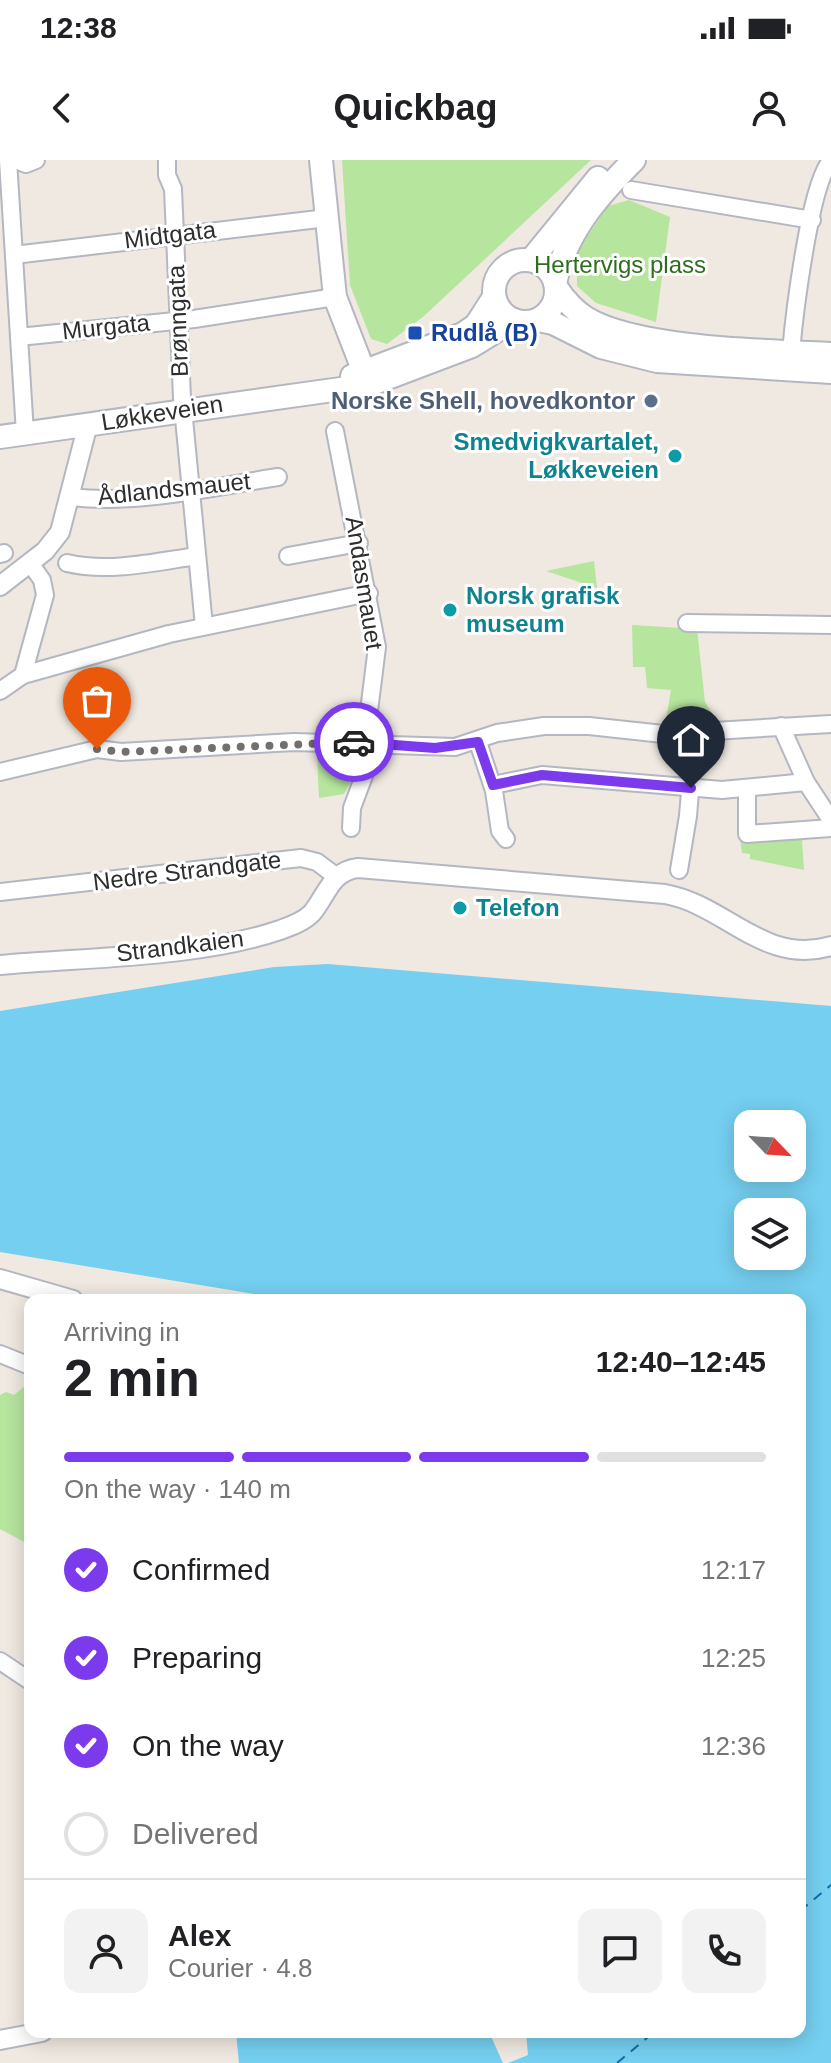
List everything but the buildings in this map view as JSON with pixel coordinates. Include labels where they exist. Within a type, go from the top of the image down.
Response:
[{"type":"main road","points":[[321,160],[335,297],[364,372]]},
{"type":"main road","points":[[531,260],[578,198],[615,160]]},
{"type":"main road","points":[[538,320],[550,309],[565,248],[577,226],[634,160]]},
{"type":"main road","points":[[831,354],[627,334],[583,317],[542,264],[531,260],[509,263],[500,270],[493,288],[498,307],[514,320],[553,323],[601,347],[657,361],[831,372]]},
{"type":"main road","name":"Løkkeveien","points":[[324,389],[463,334],[476,325],[494,297]]},
{"type":"main road","name":"Løkkeveien","points":[[0,437],[324,389],[345,390],[395,378],[472,346],[514,320]]},
{"type":"street","points":[[0,161],[8,160],[14,255],[8,295],[19,337],[25,433]]},
{"type":"street","points":[[16,160],[26,164],[36,160]]},
{"type":"street","name":"Brønngata","points":[[167,160],[175,234],[183,409],[204,626]]},
{"type":"street","points":[[791,352],[812,220],[822,173],[831,161]]},
{"type":"street","points":[[631,190],[812,220]]},
{"type":"street","name":"Midtgata","points":[[14,255],[327,218]]},
{"type":"street","name":"Murgata","points":[[19,337],[179,320],[335,297]]},
{"type":"street","points":[[0,586],[56,539],[71,497],[88,424]]},
{"type":"street","name":"Andasmauet","points":[[335,431],[369,593],[377,647],[369,711],[370,760],[352,808],[351,828]]},
{"type":"street","name":"Ådlandsmauet","points":[[71,497],[96,500],[278,477]]},
{"type":"street","points":[[288,556],[359,543]]},
{"type":"street","points":[[67,563],[85,568],[197,556]]},
{"type":"street","points":[[23,675],[45,595],[44,584],[30,563]]},
{"type":"street","points":[[0,691],[23,675],[204,626],[369,593]]},
{"type":"street","points":[[687,623],[831,625]]},
{"type":"street","points":[[0,772],[97,749],[121,752],[294,742],[371,742],[435,748],[478,742],[497,733],[544,726],[589,726],[663,734],[831,724]]},
{"type":"street","points":[[781,726],[806,782],[831,820]]},
{"type":"street","points":[[679,870],[691,788],[695,732]]},
{"type":"street","points":[[478,742],[493,785],[499,829],[506,839]]},
{"type":"street","points":[[493,785],[542,775],[691,788],[747,789],[806,782]]},
{"type":"street","points":[[747,789],[747,834],[791,834],[831,828]]},
{"type":"street","name":"Nedre Strandgate","points":[[0,892],[292,858],[317,862],[337,877]]},
{"type":"street","points":[[337,877],[358,868],[665,894],[691,902],[790,951],[808,952],[831,946]]},
{"type":"street","name":"Strandkaien","points":[[0,965],[164,950],[257,937],[307,917],[337,877]]},
{"type":"street","points":[[0,1279],[52,1294]]},
{"type":"street","points":[[0,1354],[24,1364]]},
{"type":"street","points":[[0,1661],[24,1677]]},
{"type":"street","points":[[0,2040],[24,2035]]},
{"type":"green space","points":[[342,160],[591,160],[424,316],[387,344],[371,339],[350,285]]},
{"type":"green space","name":"Hertervigs plass","points":[[629,200],[670,217],[656,322],[596,303],[577,286],[577,251],[608,206]]},
{"type":"green space","points":[[594,561],[597,588],[546,571]]},
{"type":"green space","points":[[632,625],[697,629],[705,702],[718,723],[665,725],[671,690],[647,688],[645,667],[633,667]]},
{"type":"green space","points":[[356,754],[361,762],[344,794],[319,798],[317,756]]},
{"type":"green space","points":[[807,837],[802,841],[804,870],[750,859],[750,854],[742,853],[740,839]]},
{"type":"green space","points":[[24,1387],[24,1542],[0,1529],[0,1395],[6,1392],[14,1395]]},
{"type":"water","points":[[328,964],[831,1006],[831,2063],[508,2063],[528,2055],[527,2038],[806,2038],[806,1294],[255,1294],[0,1252],[0,1011],[274,967]]},
{"type":"water","points":[[237,2038],[492,2038],[503,2063],[239,2063]]},
{"type":"ferry route","points":[[806,1906],[831,1885]]},
{"type":"ferry route","points":[[617,2063],[647,2038]]},
{"type":"way so far","points":[[97,749],[121,752],[294,742],[354,742]]},
{"type":"place","name":"Rudlå (B)","points":[[415,333]]},
{"type":"place","name":"Norske Shell, hovedkontor","points":[[651,401]]},
{"type":"place","name":"Smedvigkvartalet, Løkkeveien","points":[[675,456]]},
{"type":"place","name":"Norsk grafisk museum","points":[[450,610]]},
{"type":"place","name":"Telefon","points":[[460,908]]},
{"type":"route","points":[[354,742],[435,748],[478,742],[493,785],[542,775],[691,788]]}]
